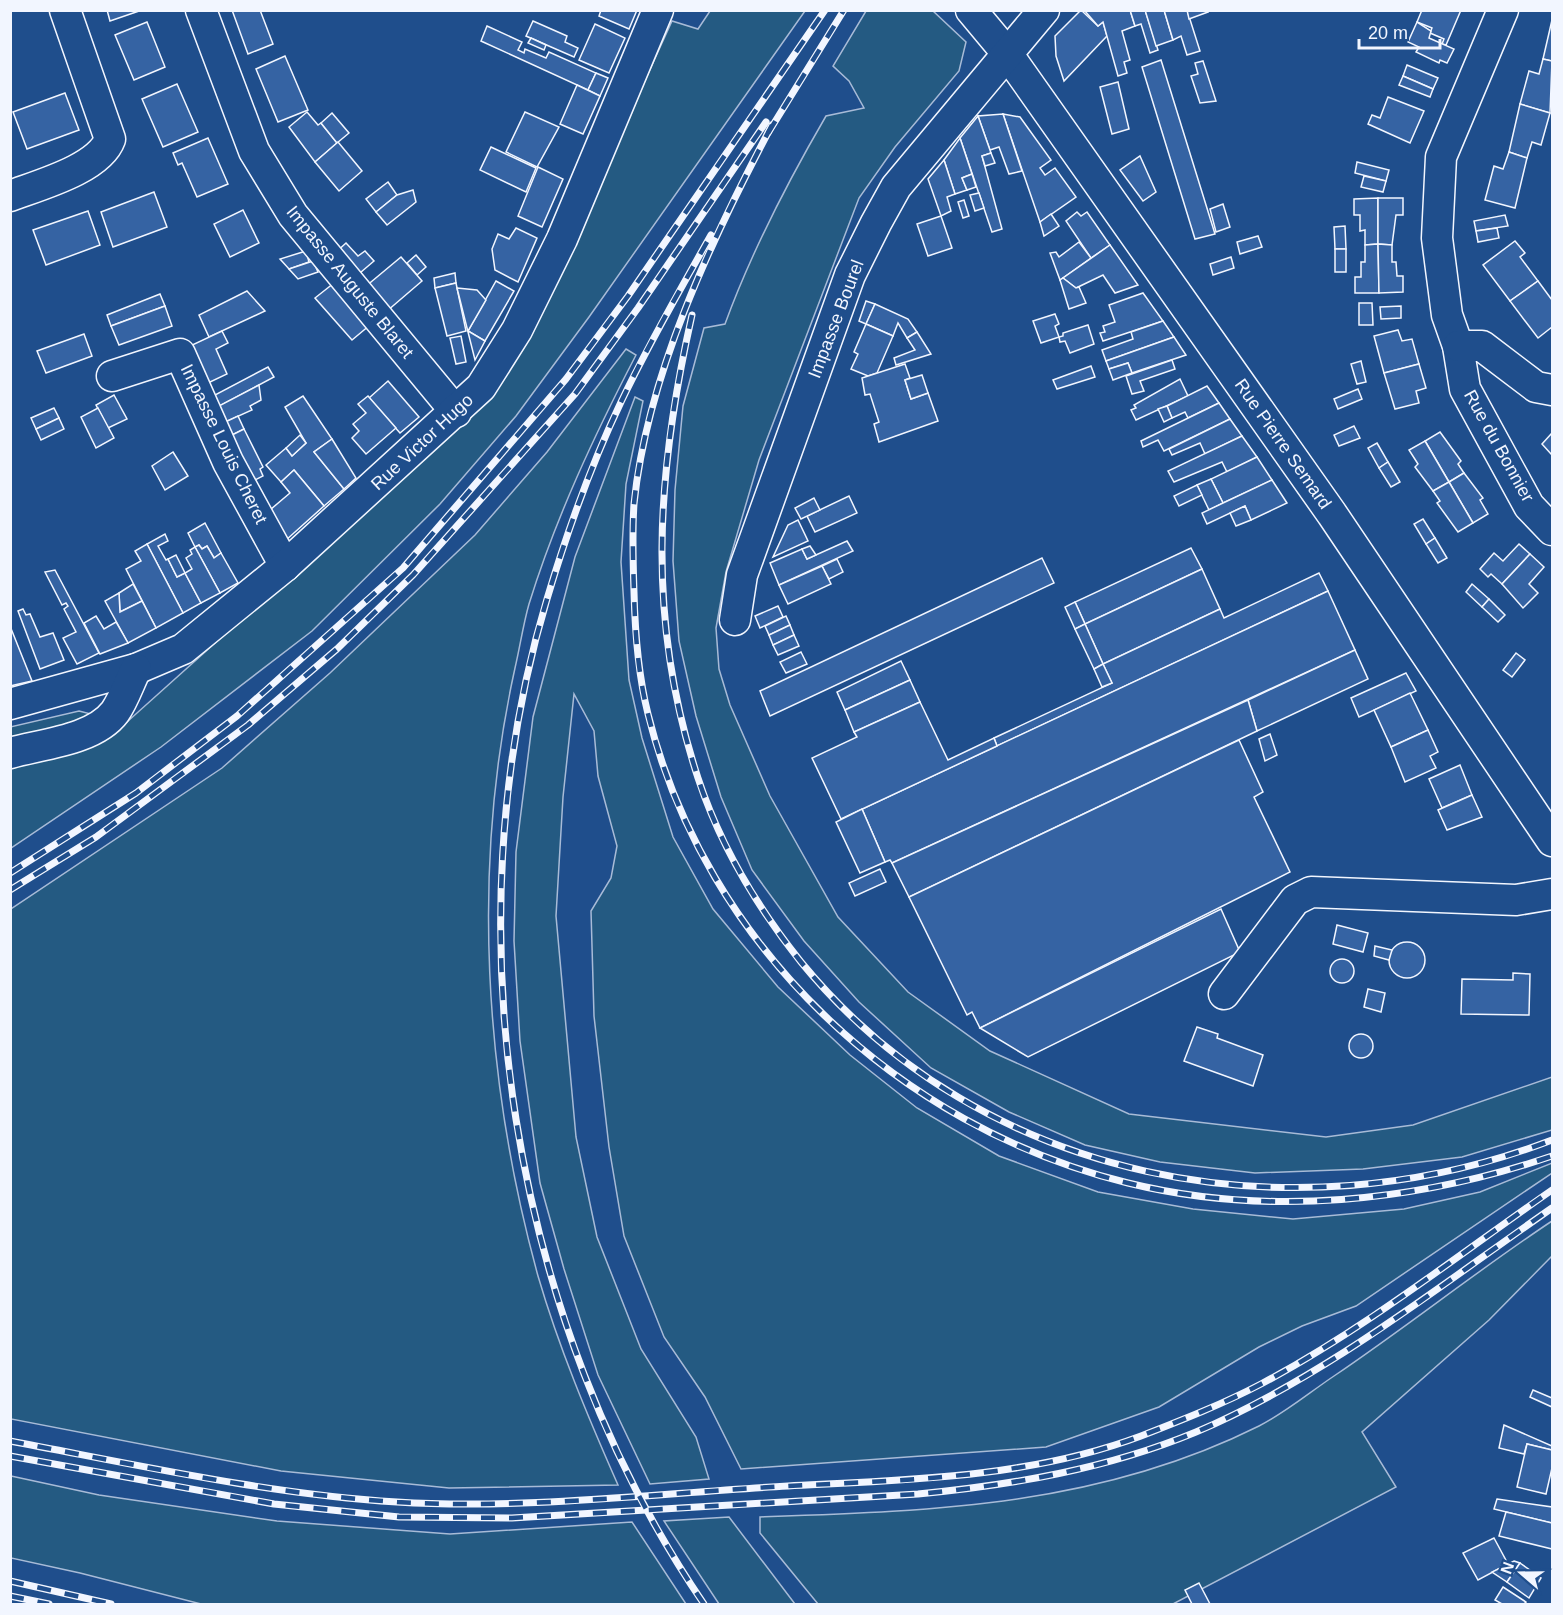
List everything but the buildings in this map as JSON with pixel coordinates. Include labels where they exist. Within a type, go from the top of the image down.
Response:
[{"type":"street","points":[[10,196],[93,161],[106,151],[110,139],[64,10]]},
{"type":"street","name":"Impasse Auguste Blaret","points":[[201,10],[255,151],[293,215],[456,412]]},
{"type":"street","name":"Rue Victor Hugo","points":[[10,704],[136,669],[183,648],[285,566],[456,412],[495,369],[517,330],[562,239],[658,10]]},
{"type":"street","name":"Rue Pierre Semard","points":[[971,10],[1006,52],[1332,514],[1552,841]]},
{"type":"street","name":"Impasse Bourel","points":[[735,620],[742,575],[850,275],[896,188],[1006,52],[1044,10]]},
{"type":"street","name":"Rue du Bonnier","points":[[1503,10],[1441,157],[1437,238],[1448,315],[1458,346],[1465,389],[1530,506],[1552,530]]},
{"type":"street","points":[[1458,346],[1482,346],[1536,387],[1552,390]]},
{"type":"street","name":"Impasse Louis Cheret","points":[[112,376],[180,354],[228,462],[285,566]]},
{"type":"street","points":[[10,753],[82,734],[100,726],[115,712],[136,669]]},
{"type":"street","points":[[1224,994],[1295,900],[1311,892],[1516,900],[1552,894]]},
{"type":"shaded area","points":[[710,11],[805,11],[589,317],[516,416],[440,504],[312,631],[161,747],[11,848],[11,762],[94,741],[127,722],[494,393],[530,333],[672,21],[698,29]]},
{"type":"shaded area","points":[[866,11],[933,11],[966,42],[959,71],[895,147],[859,198],[759,460],[726,572],[716,628],[719,669],[730,705],[770,796],[838,917],[908,992],[990,1051],[1129,1114],[1326,1137],[1413,1125],[1552,1077],[1552,1130],[1462,1157],[1363,1169],[1255,1173],[1160,1162],[1085,1145],[1009,1112],[931,1068],[859,1002],[804,941],[752,870],[721,797],[696,716],[679,641],[673,561],[675,490],[683,406],[704,328],[725,324],[771,217],[826,116],[864,108],[849,81],[833,66]]},
{"type":"shaded area","points":[[626,349],[636,355],[605,416],[564,508],[527,612],[501,743],[492,819],[489,896],[490,973],[495,1050],[505,1126],[520,1202],[538,1276],[555,1329],[618,1485],[449,1488],[281,1471],[11,1419],[11,909],[222,768],[330,673],[475,535],[547,452]]},
{"type":"shaded area","points":[[635,397],[643,401],[626,484],[621,562],[629,680],[642,738],[673,837],[713,909],[778,987],[850,1055],[917,1108],[999,1156],[1098,1192],[1193,1209],[1293,1219],[1404,1209],[1480,1192],[1552,1163],[1552,1173],[1356,1306],[1302,1326],[1259,1347],[1159,1407],[1046,1447],[741,1469],[705,1397],[664,1337],[624,1236],[609,1147],[594,1016],[591,911],[611,878],[617,846],[598,776],[594,731],[574,694],[563,797],[556,916],[576,1137],[597,1237],[641,1349],[696,1437],[709,1479],[650,1484],[598,1375],[564,1269],[540,1183],[520,1041],[514,941],[516,852],[533,717],[575,557]]},
{"type":"shaded area","points":[[79,711],[91,714],[74,727],[11,743],[10,727]]},
{"type":"shaded area","points":[[1552,1221],[1552,1256],[1489,1320],[1362,1432],[1396,1487],[1173,1604],[818,1604],[760,1533],[760,1517],[889,1512],[1015,1499],[1077,1488],[1138,1473],[1199,1453],[1278,1415]]},
{"type":"shaded area","points":[[11,1476],[99,1495],[277,1521],[450,1534],[632,1522],[686,1604],[201,1604],[11,1558]]},
{"type":"shaded area","points":[[729,1517],[795,1604],[719,1604],[664,1521]]},
{"type":"railway","points":[[10,873],[136,793],[237,716],[403,568],[566,379],[628,296],[825,10]]},
{"type":"railway","points":[[768,133],[844,10]]},
{"type":"railway","points":[[10,890],[96,837],[248,725],[337,649],[413,575],[575,394],[638,308],[766,122]]},
{"type":"railway","points":[[772,125],[705,261],[668,357],[641,455],[634,504],[633,537],[636,638],[639,669],[648,714],[676,798],[715,877],[764,949],[823,1014],[890,1071],[964,1119],[1044,1156],[1128,1183],[1234,1200],[1288,1202],[1342,1200],[1395,1194],[1448,1184],[1501,1172],[1552,1156]]},
{"type":"railway","points":[[704,1604],[638,1493],[584,1374],[543,1249],[516,1119],[502,987],[503,855],[517,725],[547,599],[580,499],[610,426],[653,339],[711,235]]},
{"type":"railway","points":[[692,315],[670,433],[664,490],[662,547],[664,604],[670,662],[681,719],[707,803],[729,851],[755,897],[801,962],[875,1037],[958,1097],[1049,1142],[1146,1171],[1247,1186],[1350,1185],[1452,1170],[1552,1140]]},
{"type":"railway","points":[[10,1441],[251,1486],[348,1498],[445,1504],[592,1500],[922,1479],[1011,1469],[1099,1450],[1141,1436],[1261,1384],[1373,1316],[1552,1190]]},
{"type":"railway","points":[[10,1456],[274,1504],[399,1517],[512,1518],[918,1494],[989,1486],[1059,1474],[1128,1456],[1196,1432],[1244,1410],[1290,1385],[1380,1329],[1552,1208]]},
{"type":"railway","points":[[10,1581],[111,1604]]},
{"type":"railway","points":[[10,1596],[49,1604]]}]
